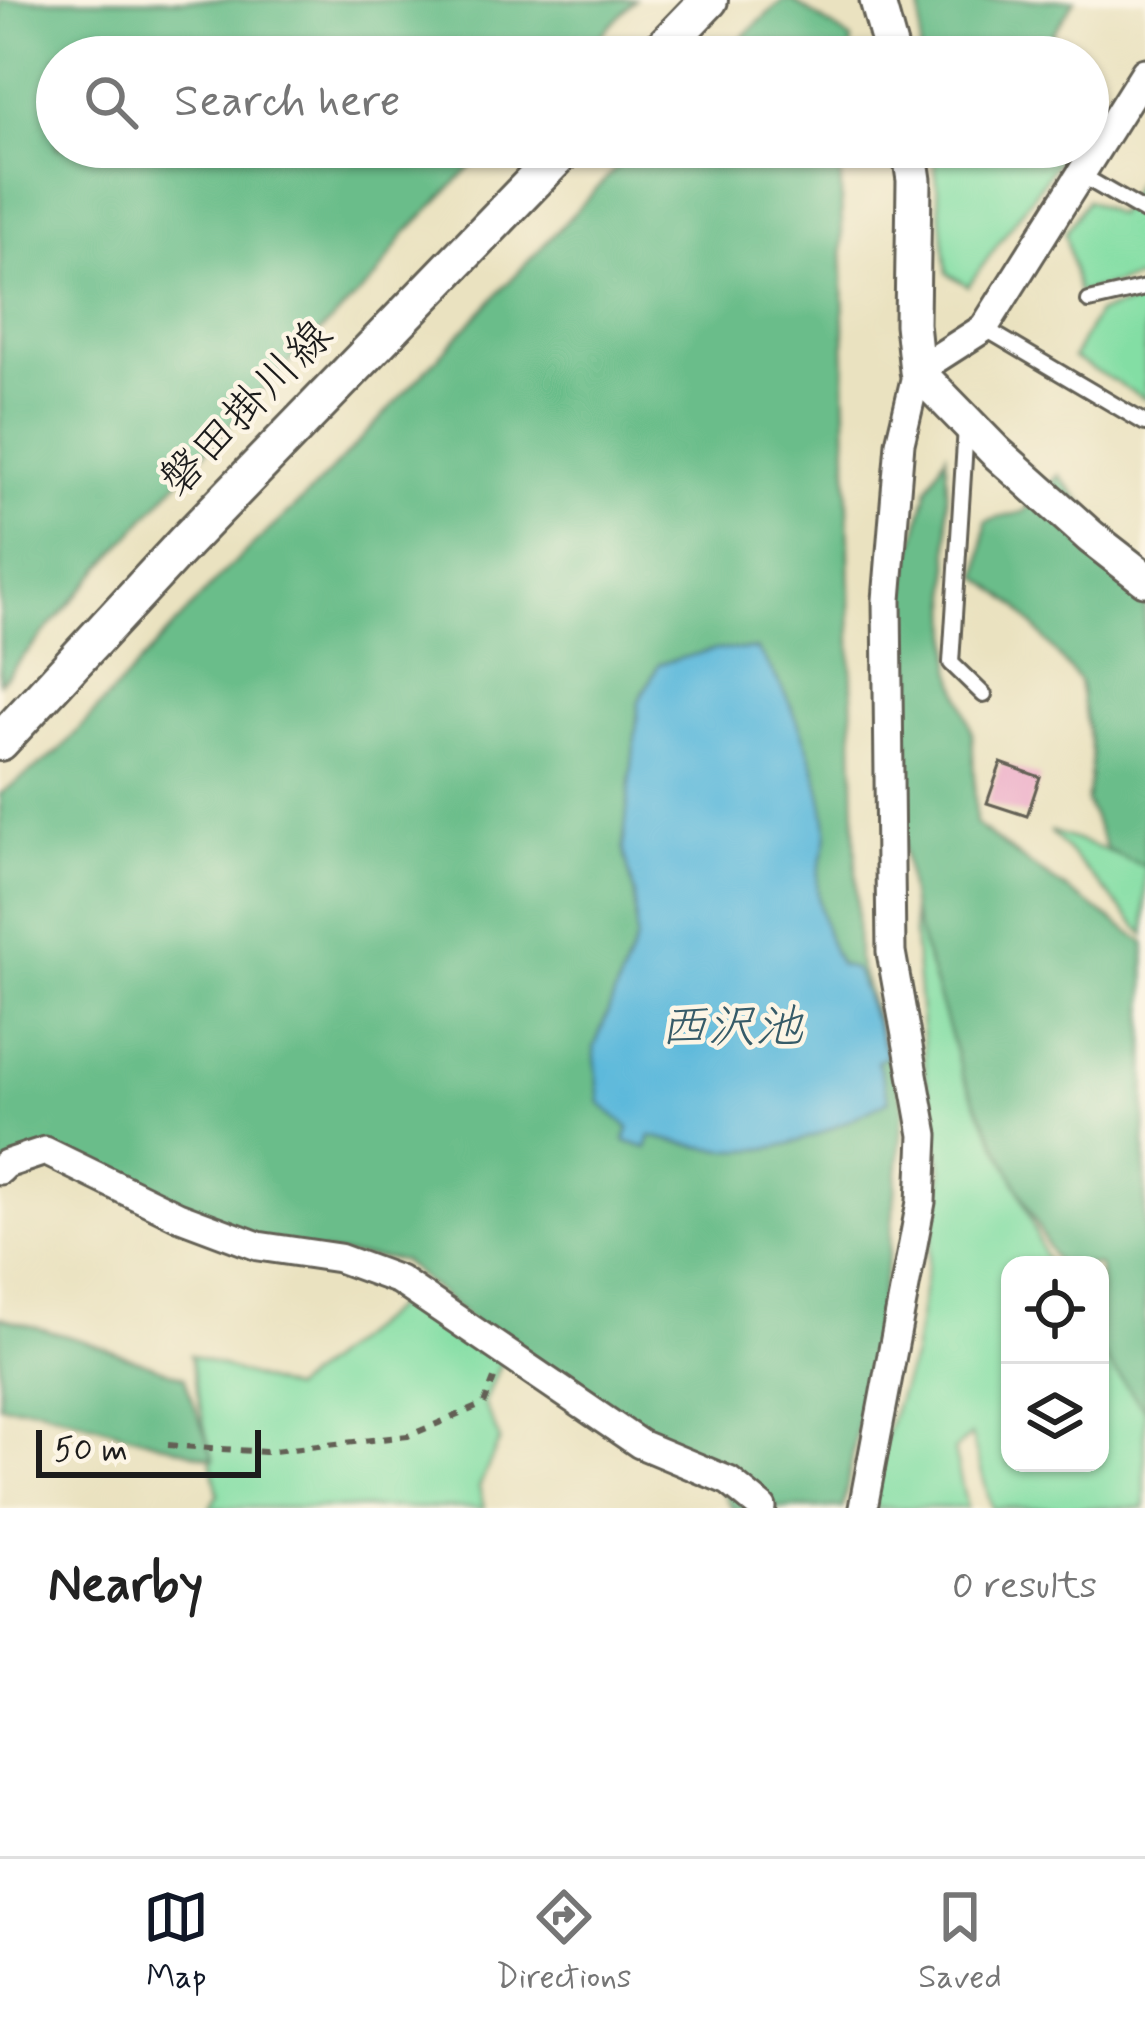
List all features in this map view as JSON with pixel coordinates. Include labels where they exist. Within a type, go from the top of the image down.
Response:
[{"type":"main road","points":[[674,36],[709,0]]},
{"type":"main road","name":"磐田掛川線","points":[[0,742],[186,541],[547,168]]},
{"type":"street","points":[[877,0],[887,36]]},
{"type":"street","points":[[1109,130],[1145,72]]},
{"type":"street","points":[[863,1508],[922,1202],[924,1135],[892,952],[886,600],[900,443],[917,371],[912,324],[912,168]]},
{"type":"street","points":[[917,371],[985,328],[1085,168]]},
{"type":"street","points":[[917,371],[1091,537],[1145,579]]},
{"type":"street","points":[[0,1170],[46,1151],[178,1216],[258,1246],[339,1258],[399,1280],[640,1444],[729,1481],[762,1508]]},
{"type":"lane","points":[[1081,175],[1145,212]]},
{"type":"lane","points":[[1089,301],[1145,288]]},
{"type":"lane","points":[[985,328],[1145,424]]},
{"type":"lane","points":[[966,422],[951,663],[984,695]]},
{"type":"path","points":[[168,1445],[265,1452],[408,1436],[484,1404],[506,1351]]},
{"type":"green space","points":[[0,0],[635,0],[600,36],[36,36],[36,168],[470,168],[404,235],[376,278],[289,362],[178,481],[0,683]]},
{"type":"green space","points":[[783,0],[792,0],[846,36],[744,36]]},
{"type":"green space","points":[[921,0],[1075,0],[1051,36],[920,36]]},
{"type":"green space","points":[[616,168],[840,168],[858,959],[904,1108],[889,1252],[843,1508],[732,1508],[719,1486],[506,1351],[401,1260],[258,1246],[46,1152],[0,1176],[0,794],[58,752],[224,572],[312,491]]},
{"type":"green space","points":[[935,168],[1053,168],[968,286],[947,273]]},
{"type":"green space","points":[[1145,168],[1145,276],[1078,293],[1065,233],[1087,200],[1117,215]]},
{"type":"green space","points":[[1145,300],[1145,399],[1073,358],[1097,313]]},
{"type":"green space","points":[[946,454],[952,669],[972,732],[976,824],[1145,943],[1145,1410],[1109,1364],[1109,1256],[1052,1256],[963,1077],[912,911],[901,827],[899,732],[907,570],[928,488]]},
{"type":"green space","points":[[1059,475],[1111,536],[1145,600],[1145,867],[1107,850],[1087,803],[1092,755],[1079,681],[1018,607],[979,577],[986,521],[1023,512]]},
{"type":"green space","points":[[1050,831],[1145,864],[1145,935]]},
{"type":"green space","points":[[912,911],[1045,1256],[1001,1256],[1001,1472],[1109,1472],[1109,1358],[1145,1410],[1145,1508],[992,1508],[971,1435],[954,1451],[967,1508],[866,1508],[870,1479],[913,1356],[942,1172],[926,1077]]},
{"type":"green space","points":[[415,1291],[505,1351],[484,1404],[500,1440],[479,1487],[484,1508],[210,1508],[218,1494],[190,1355],[291,1390]]},
{"type":"green space","points":[[0,1317],[184,1377],[214,1459],[39,1408],[0,1405]]},
{"type":"water","name":"西沢池","points":[[756,649],[793,710],[812,759],[827,829],[818,875],[820,909],[839,964],[856,970],[887,1055],[877,1061],[889,1100],[826,1131],[774,1147],[720,1149],[651,1136],[647,1148],[625,1141],[629,1128],[600,1103],[594,1048],[636,940],[635,896],[623,848],[639,701],[659,664],[712,650]]},
{"type":"building","points":[[1001,763],[1040,777],[1027,816],[987,803]]}]
